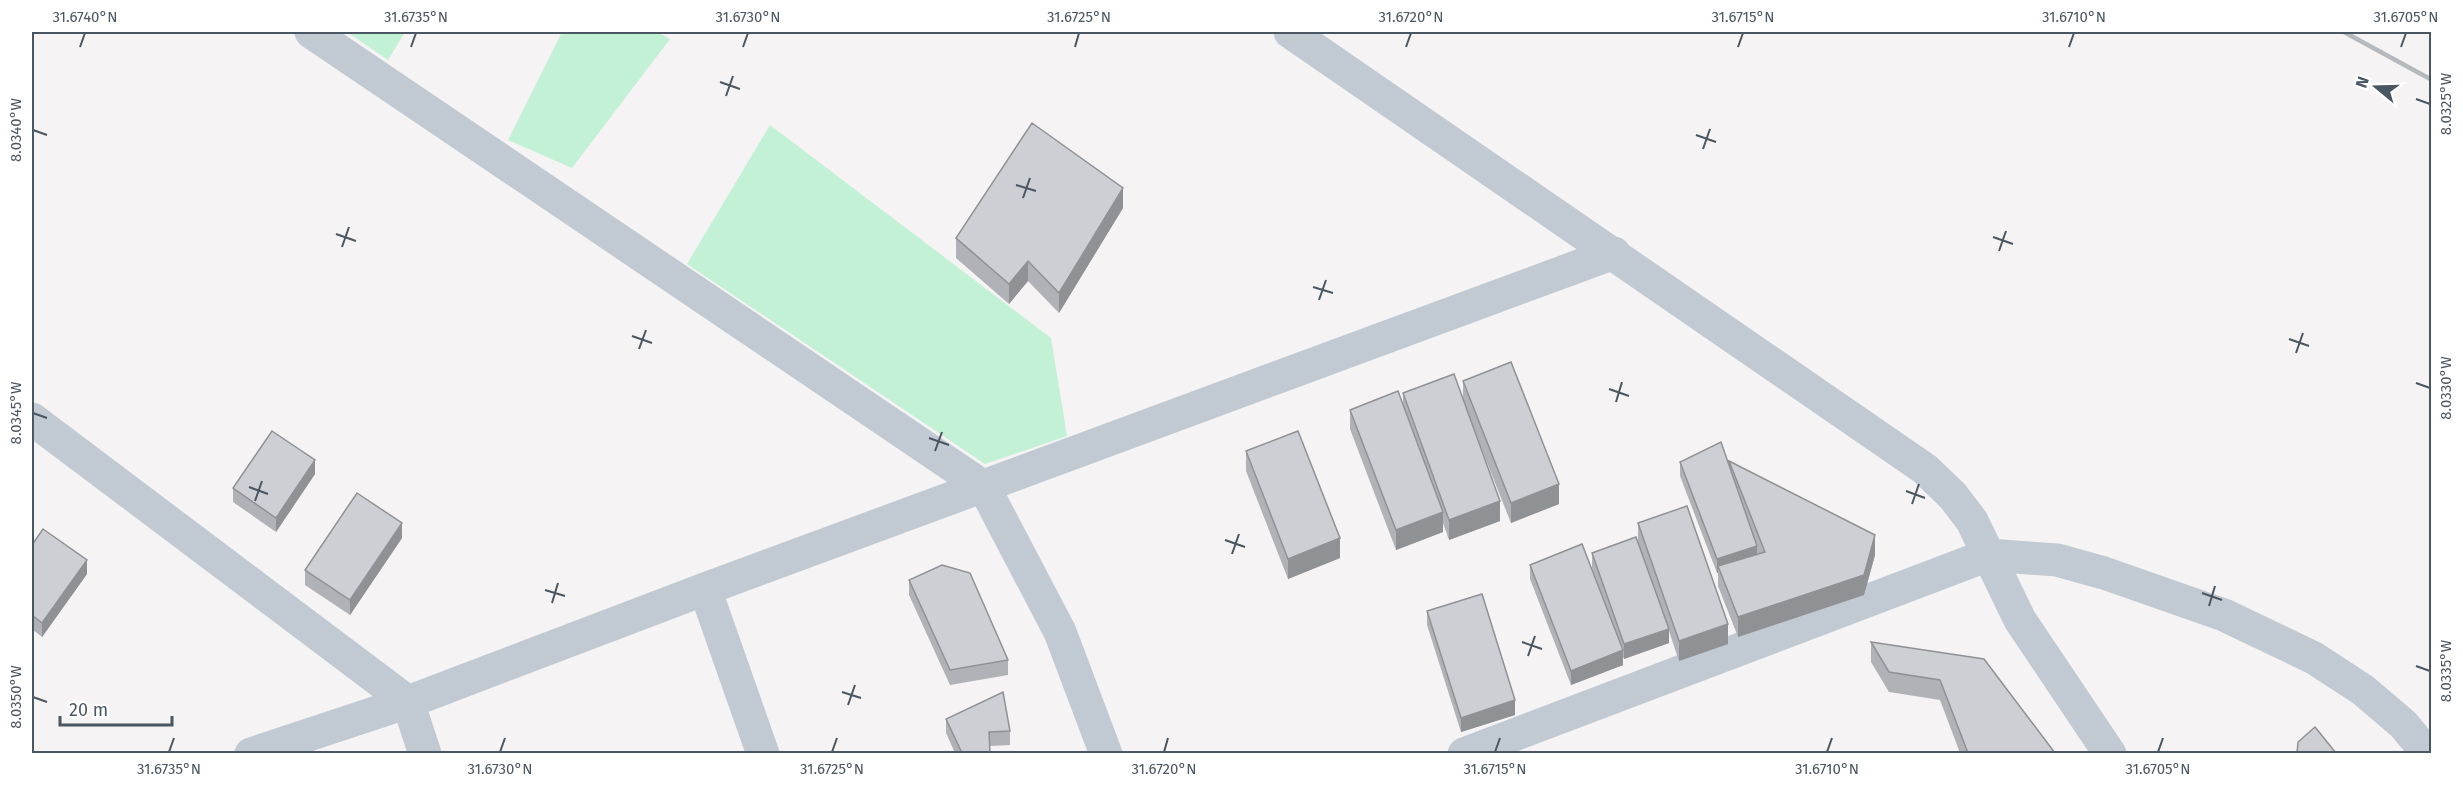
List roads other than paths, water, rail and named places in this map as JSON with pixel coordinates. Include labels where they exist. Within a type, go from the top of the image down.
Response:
[{"type":"street","points":[[311,32],[984,487],[1060,632],[1106,753]]},
{"type":"street","points":[[1290,32],[1925,469],[1953,496],[1972,521],[2020,620],[2110,753]]},
{"type":"street","points":[[251,753],[408,702],[705,589],[1614,253]]},
{"type":"street","points":[[32,419],[408,702],[425,753]]},
{"type":"street","points":[[1464,753],[1988,555],[2057,560],[2104,573],[2224,615],[2314,658],[2363,690],[2403,724],[2428,753]]},
{"type":"street","points":[[705,589],[763,753]]},
{"type":"railway","points":[[2344,32],[2432,80]]}]
